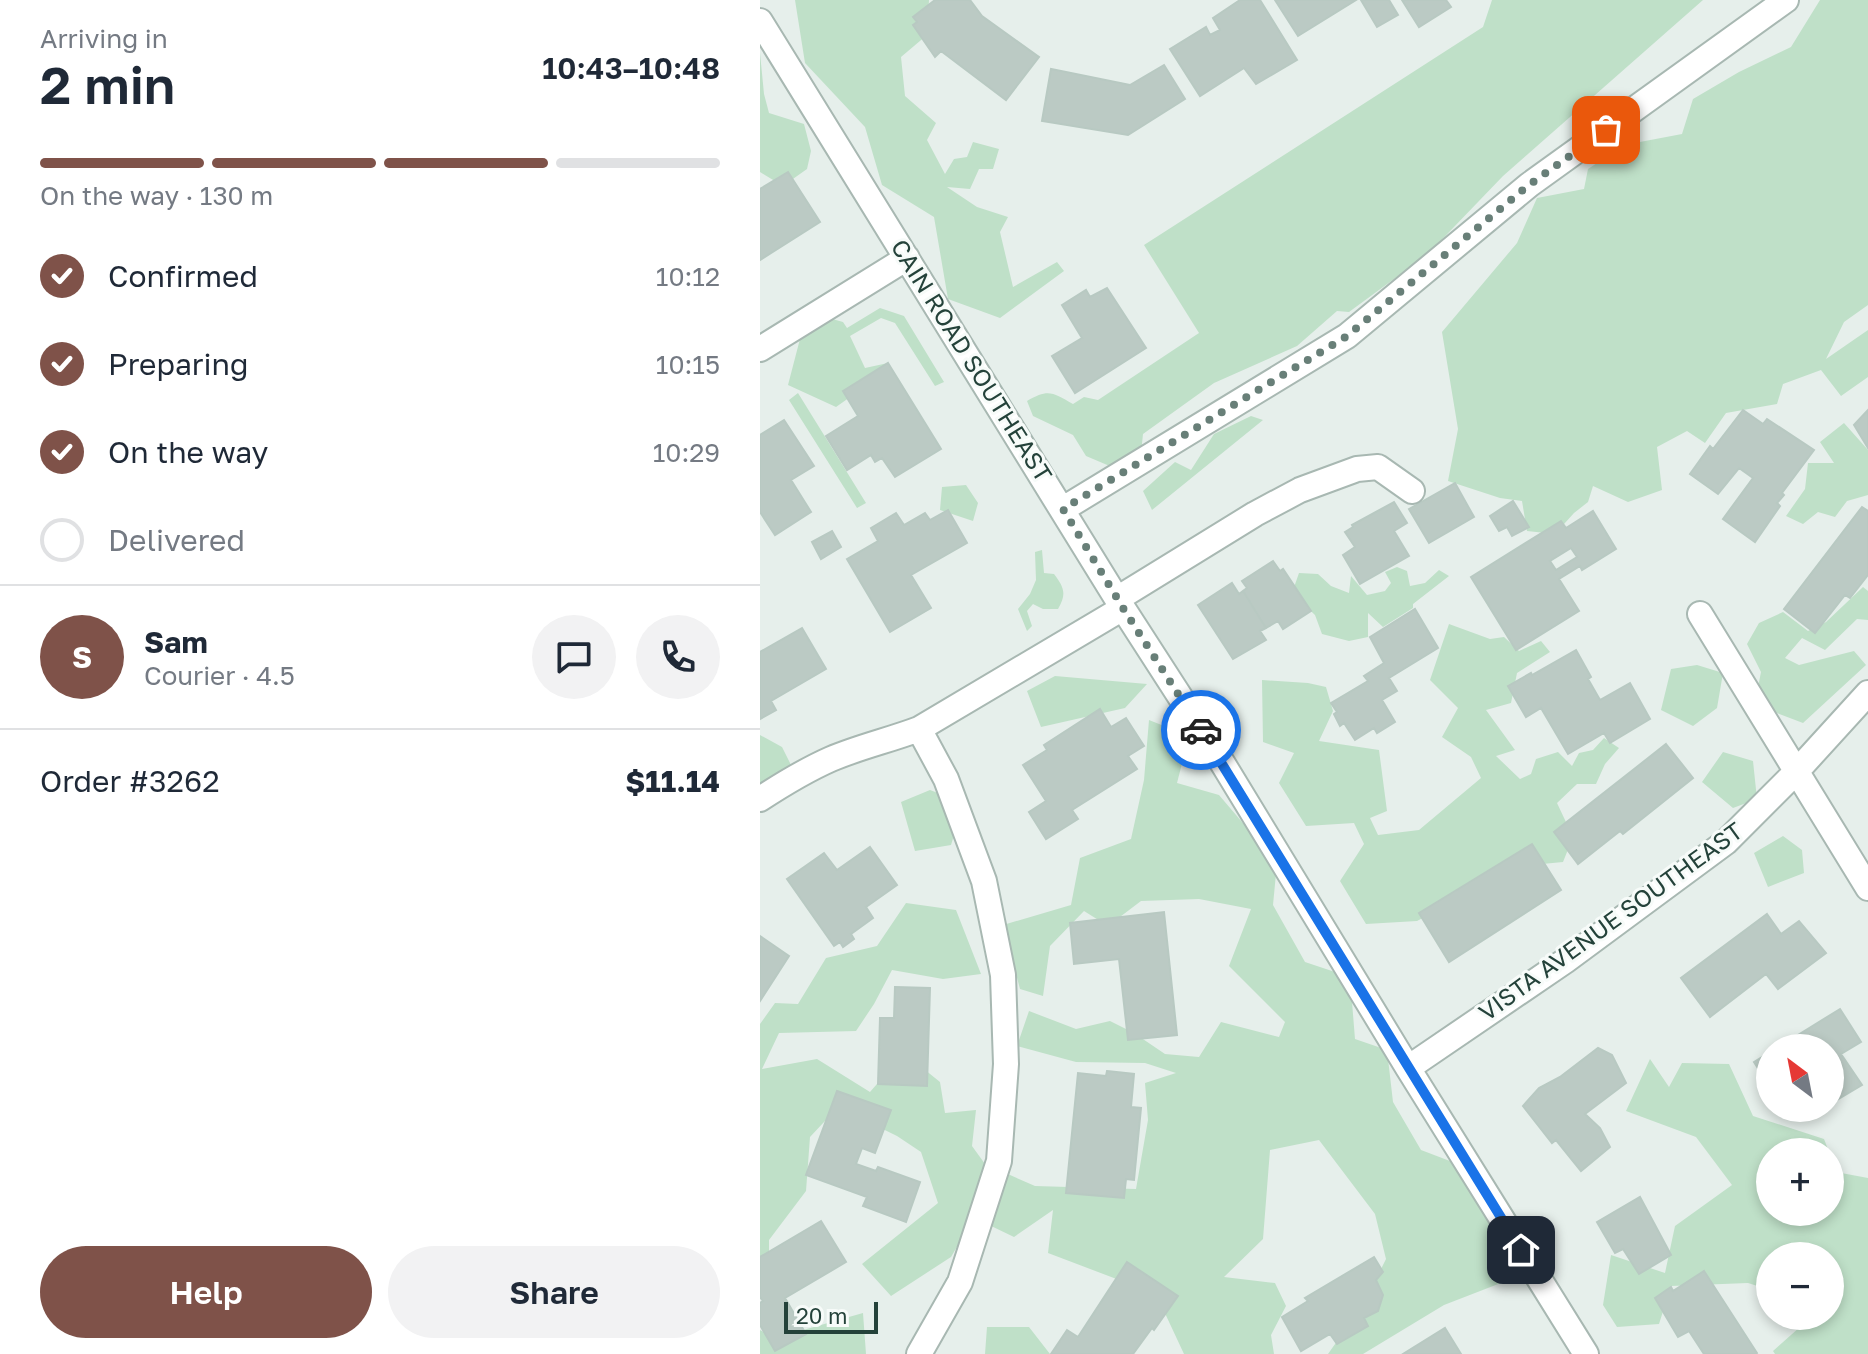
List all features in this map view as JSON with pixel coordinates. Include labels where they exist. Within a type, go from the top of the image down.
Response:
[{"type":"street","points":[[1063,509],[1347,336],[1529,185],[1786,0]]},
{"type":"street","name":"CAIN ROAD SOUTHEAST","points":[[760,21],[1586,1354]]},
{"type":"street","points":[[760,349],[907,258]]},
{"type":"street","points":[[760,799],[832,758],[919,729],[1255,514],[1300,490],[1357,469],[1378,467],[1412,491]]},
{"type":"street","points":[[1700,614],[1868,888]]},
{"type":"street","name":"VISTA AVENUE SOUTHEAST","points":[[1408,1068],[1565,961],[1726,842],[1868,693]]},
{"type":"street","points":[[919,729],[946,779],[984,881],[1003,975],[1006,1064],[999,1161],[960,1282],[919,1354]]},
{"type":"green space","points":[[795,0],[929,0],[927,35],[901,57],[905,96],[936,123],[927,140],[945,174],[954,159],[967,157],[973,142],[999,149],[993,169],[979,169],[970,189],[947,187],[977,207],[1008,217],[1000,232],[1013,287],[1057,262],[1064,271],[1000,318],[948,299],[934,217],[882,185],[865,127],[805,63]]},
{"type":"green space","points":[[1492,0],[1703,0],[1503,176],[1428,254],[1349,312],[1337,311],[1297,346],[1214,383],[1143,434],[1141,453],[1112,467],[1086,456],[1073,435],[1033,416],[1027,401],[1034,397],[1046,393],[1073,404],[1084,397],[1098,400],[1199,333],[1144,245],[1483,27]]},
{"type":"green space","points":[[1820,0],[1868,0],[1868,305],[1844,322],[1826,359],[1868,330],[1868,377],[1841,396],[1821,370],[1783,384],[1777,404],[1726,413],[1705,443],[1687,431],[1657,447],[1662,490],[1628,502],[1593,486],[1588,502],[1555,534],[1527,531],[1522,501],[1500,498],[1448,481],[1458,429],[1442,332],[1517,243],[1537,198],[1584,189],[1588,169],[1624,145],[1682,134],[1693,99],[1791,47]]},
{"type":"green space","points":[[760,53],[769,113],[804,124],[811,151],[807,169],[783,186],[760,172]]},
{"type":"green space","points":[[880,308],[904,316],[944,382],[935,386],[895,323],[881,318],[850,336],[865,368],[888,363],[852,385],[853,395],[836,407],[788,385],[807,312],[843,322],[847,328]]},
{"type":"green space","points":[[798,393],[866,503],[857,508],[789,400]]},
{"type":"green space","points":[[1251,416],[1263,420],[1152,510],[1143,491],[1175,462],[1191,470],[1214,434]]},
{"type":"green space","points":[[1844,423],[1868,450],[1868,495],[1847,501],[1835,517],[1818,512],[1803,524],[1786,516],[1805,489],[1808,463],[1834,463],[1820,442]]},
{"type":"green space","points":[[966,485],[978,503],[973,521],[940,510],[942,487]]},
{"type":"green space","points":[[1042,550],[1044,573],[1054,574],[1062,587],[1063,599],[1058,609],[1043,609],[1033,604],[1027,611],[1032,626],[1027,631],[1018,609],[1036,580],[1035,552]]},
{"type":"green space","points":[[1397,567],[1407,571],[1410,586],[1425,583],[1439,570],[1449,576],[1413,604],[1413,608],[1383,627],[1368,613],[1368,637],[1349,641],[1322,634],[1315,615],[1292,593],[1299,573],[1318,574],[1331,586],[1349,593],[1351,576],[1367,595],[1385,591],[1391,583],[1385,572]]},
{"type":"green space","points":[[1863,587],[1868,591],[1868,620],[1857,619],[1825,650],[1802,638],[1785,658],[1799,665],[1854,651],[1866,665],[1803,723],[1777,713],[1757,692],[1761,672],[1747,644],[1759,623],[1783,612],[1808,631],[1826,622]]},
{"type":"green space","points":[[1449,624],[1490,639],[1504,637],[1519,651],[1541,641],[1550,652],[1517,673],[1511,703],[1486,710],[1515,750],[1496,756],[1520,779],[1531,774],[1536,759],[1558,752],[1572,766],[1579,753],[1593,750],[1604,738],[1619,748],[1605,764],[1596,784],[1577,784],[1557,803],[1573,837],[1563,862],[1521,866],[1417,921],[1366,924],[1340,881],[1364,844],[1354,823],[1306,826],[1279,783],[1294,753],[1263,742],[1262,680],[1326,687],[1333,711],[1319,741],[1379,750],[1387,811],[1370,818],[1378,835],[1419,830],[1481,778],[1471,757],[1442,737],[1458,708],[1430,680]]},
{"type":"green space","points":[[1697,665],[1723,673],[1717,708],[1693,726],[1661,710],[1671,669]]},
{"type":"green space","points":[[1055,676],[1147,684],[1125,708],[1041,727],[1027,691]]},
{"type":"green space","points":[[1149,720],[1189,736],[1177,783],[1219,795],[1277,863],[1273,905],[1305,962],[1350,977],[1355,1039],[1387,1050],[1393,1102],[1421,1150],[1463,1166],[1501,1222],[1506,1281],[1444,1305],[1363,1354],[1328,1354],[1364,1303],[1386,1259],[1375,1214],[1319,1140],[1270,1150],[1263,1239],[1224,1277],[1275,1283],[1286,1306],[1271,1335],[1274,1354],[1184,1354],[1156,1294],[1048,1253],[1053,1210],[1014,1237],[987,1224],[988,1194],[951,1257],[891,1296],[862,1264],[938,1203],[921,1152],[897,1136],[838,1107],[810,1137],[806,1191],[769,1240],[769,1279],[760,1294],[760,1024],[775,1003],[798,1004],[826,958],[877,946],[906,903],[956,910],[981,974],[943,979],[892,970],[856,1031],[779,1033],[762,1069],[817,1059],[870,1092],[904,1053],[940,1082],[945,1113],[976,1110],[972,1146],[985,1164],[1035,1186],[1136,1189],[1148,1120],[1145,1083],[1176,1073],[1145,1063],[1076,1062],[1017,1046],[1029,1011],[1076,1029],[1110,1021],[1165,1054],[1199,1057],[1221,1022],[1279,1037],[1285,1022],[1229,966],[1251,909],[1199,899],[1141,901],[1108,926],[1084,911],[1050,946],[1043,996],[1020,989],[1003,925],[1071,905],[1080,858],[1131,839],[1144,780]]},
{"type":"green space","points":[[760,735],[782,747],[794,771],[760,787]]},
{"type":"green space","points":[[1723,752],[1753,761],[1757,799],[1733,808],[1702,782]]},
{"type":"green space","points":[[930,790],[964,803],[951,845],[915,851],[901,802]]},
{"type":"green space","points":[[1783,836],[1802,850],[1804,873],[1768,887],[1754,853]]},
{"type":"green space","points":[[1650,1059],[1669,1087],[1682,1063],[1729,1064],[1756,1122],[1772,1122],[1821,1138],[1756,1138],[1756,1226],[1844,1226],[1844,1174],[1868,1178],[1868,1354],[1775,1354],[1773,1351],[1797,1330],[1844,1330],[1844,1242],[1756,1242],[1756,1286],[1748,1283],[1671,1286],[1659,1324],[1617,1327],[1603,1305],[1611,1255],[1665,1273],[1675,1226],[1732,1185],[1696,1137],[1626,1111]]},
{"type":"green space","points":[[863,1313],[866,1354],[760,1354],[760,1330],[775,1338]]},
{"type":"green space","points":[[987,1327],[1029,1327],[1050,1354],[985,1354]]},
{"type":"building","points":[[935,0],[970,0],[982,16],[1039,57],[1006,100],[941,51],[935,57],[913,25],[917,22],[913,17]]},
{"type":"building","points":[[1240,0],[1260,0],[1297,60],[1256,84],[1244,68],[1200,96],[1170,49],[1206,27],[1210,35],[1220,30],[1213,18]]},
{"type":"building","points":[[1275,0],[1356,0],[1298,36]]},
{"type":"building","points":[[1361,0],[1389,0],[1398,15],[1377,27]]},
{"type":"building","points":[[1402,0],[1446,0],[1451,7],[1419,27]]},
{"type":"building","points":[[1164,65],[1185,99],[1128,135],[1042,121],[1051,69],[1130,85]]},
{"type":"building","points":[[788,172],[820,222],[760,260],[760,189]]},
{"type":"building","points":[[1107,288],[1146,348],[1075,393],[1052,356],[1082,338],[1062,305],[1086,290],[1090,297]]},
{"type":"building","points":[[888,363],[941,449],[895,477],[882,458],[875,462],[871,455],[847,470],[826,436],[858,416],[843,391]]},
{"type":"building","points":[[1743,410],[1763,424],[1767,419],[1814,450],[1782,493],[1784,495],[1777,503],[1780,506],[1755,542],[1723,519],[1753,478],[1739,468],[1718,494],[1690,474],[1710,446],[1713,449]]},
{"type":"building","points":[[1868,410],[1868,448],[1854,425]]},
{"type":"building","points":[[784,420],[814,466],[791,480],[811,512],[775,535],[760,512],[760,435]]},
{"type":"building","points":[[1455,483],[1474,517],[1429,543],[1409,509]]},
{"type":"building","points":[[1513,501],[1529,527],[1512,536],[1507,527],[1499,531],[1490,516]]},
{"type":"building","points":[[1394,502],[1407,523],[1394,531],[1409,556],[1360,584],[1343,555],[1355,547],[1345,532]]},
{"type":"building","points":[[1862,507],[1868,511],[1868,575],[1850,598],[1845,595],[1815,633],[1784,609]]},
{"type":"building","points":[[948,510],[967,543],[911,575],[931,608],[890,632],[847,559],[878,541],[871,528],[896,513],[904,525],[925,513],[930,520]]},
{"type":"building","points":[[1593,511],[1616,549],[1582,570],[1580,566],[1559,579],[1579,611],[1516,650],[1471,577],[1561,521],[1566,528]],"holes":[[[1571,548],[1577,557],[1556,570],[1550,561]]]},
{"type":"building","points":[[832,531],[841,547],[821,559],[812,542]]},
{"type":"building","points":[[1273,561],[1280,571],[1283,569],[1311,611],[1283,629],[1278,621],[1266,628],[1243,591],[1247,588],[1242,581]]},
{"type":"building","points":[[1232,583],[1239,594],[1243,591],[1266,628],[1260,631],[1266,640],[1233,659],[1198,605]]},
{"type":"building","points":[[1415,609],[1438,648],[1389,678],[1397,691],[1382,700],[1395,722],[1377,733],[1374,728],[1355,740],[1344,723],[1340,726],[1331,703],[1368,681],[1364,676],[1384,663],[1370,637]]},
{"type":"building","points":[[802,628],[826,669],[771,701],[776,710],[760,719],[760,652]]},
{"type":"building","points":[[1576,650],[1600,700],[1630,683],[1650,719],[1610,743],[1604,733],[1568,754],[1541,708],[1526,717],[1508,686]]},
{"type":"building","points":[[1100,709],[1111,727],[1126,718],[1144,746],[1128,756],[1137,769],[1072,810],[1078,819],[1046,839],[1029,812],[1046,801],[1023,765],[1047,750],[1044,745]]},
{"type":"building","points":[[1666,744],[1693,778],[1623,834],[1620,831],[1578,864],[1554,832]]},
{"type":"building","points":[[1532,844],[1561,890],[1449,962],[1419,913]]},
{"type":"building","points":[[870,847],[897,885],[866,907],[873,918],[851,934],[854,939],[843,947],[840,942],[834,946],[787,879],[824,853],[837,870]]},
{"type":"building","points":[[1164,912],[1177,1035],[1128,1040],[1119,959],[1074,964],[1070,923]]},
{"type":"building","points":[[1767,914],[1781,934],[1799,921],[1826,953],[1778,989],[1766,974],[1710,1017],[1681,978]]},
{"type":"building","points":[[760,936],[789,956],[760,1001]]},
{"type":"building","points":[[895,987],[930,988],[927,1086],[878,1084],[880,1018],[894,1018]]},
{"type":"building","points":[[1840,1009],[1861,1042],[1844,1052],[1844,1034],[1800,1034]]},
{"type":"building","points":[[1598,1048],[1612,1055],[1626,1083],[1585,1114],[1600,1128],[1610,1147],[1581,1171],[1556,1140],[1552,1143],[1523,1106],[1539,1088],[1560,1077]]},
{"type":"building","points":[[1844,1058],[1862,1085],[1844,1096]]},
{"type":"building","points":[[1107,1071],[1134,1074],[1131,1107],[1141,1108],[1134,1180],[1126,1179],[1124,1198],[1066,1193],[1078,1073],[1106,1076]]},
{"type":"building","points":[[837,1091],[891,1110],[875,1153],[862,1148],[856,1164],[876,1171],[878,1167],[920,1182],[906,1222],[863,1206],[867,1197],[806,1175]]},
{"type":"building","points":[[1640,1197],[1671,1255],[1639,1274],[1623,1249],[1615,1253],[1597,1222]]},
{"type":"building","points":[[821,1221],[846,1262],[785,1298],[806,1334],[775,1351],[760,1325],[760,1303],[763,1301],[760,1297],[760,1257]]},
{"type":"building","points":[[1374,1257],[1383,1272],[1376,1280],[1383,1295],[1378,1311],[1364,1318],[1368,1326],[1337,1344],[1330,1334],[1301,1351],[1282,1317],[1308,1301],[1305,1298]]},
{"type":"building","points":[[1127,1262],[1178,1296],[1154,1330],[1152,1328],[1133,1354],[1051,1354],[1067,1330],[1078,1337]]},
{"type":"building","points":[[1704,1271],[1756,1354],[1704,1354],[1689,1331],[1678,1337],[1655,1298],[1671,1287],[1673,1291]]},
{"type":"building","points":[[1445,1328],[1461,1354],[1403,1354]]},
{"type":"way so far","points":[[1201,730],[1063,509],[1347,336],[1529,185],[1606,130]]},
{"type":"route","points":[[1201,730],[1521,1250]]}]
